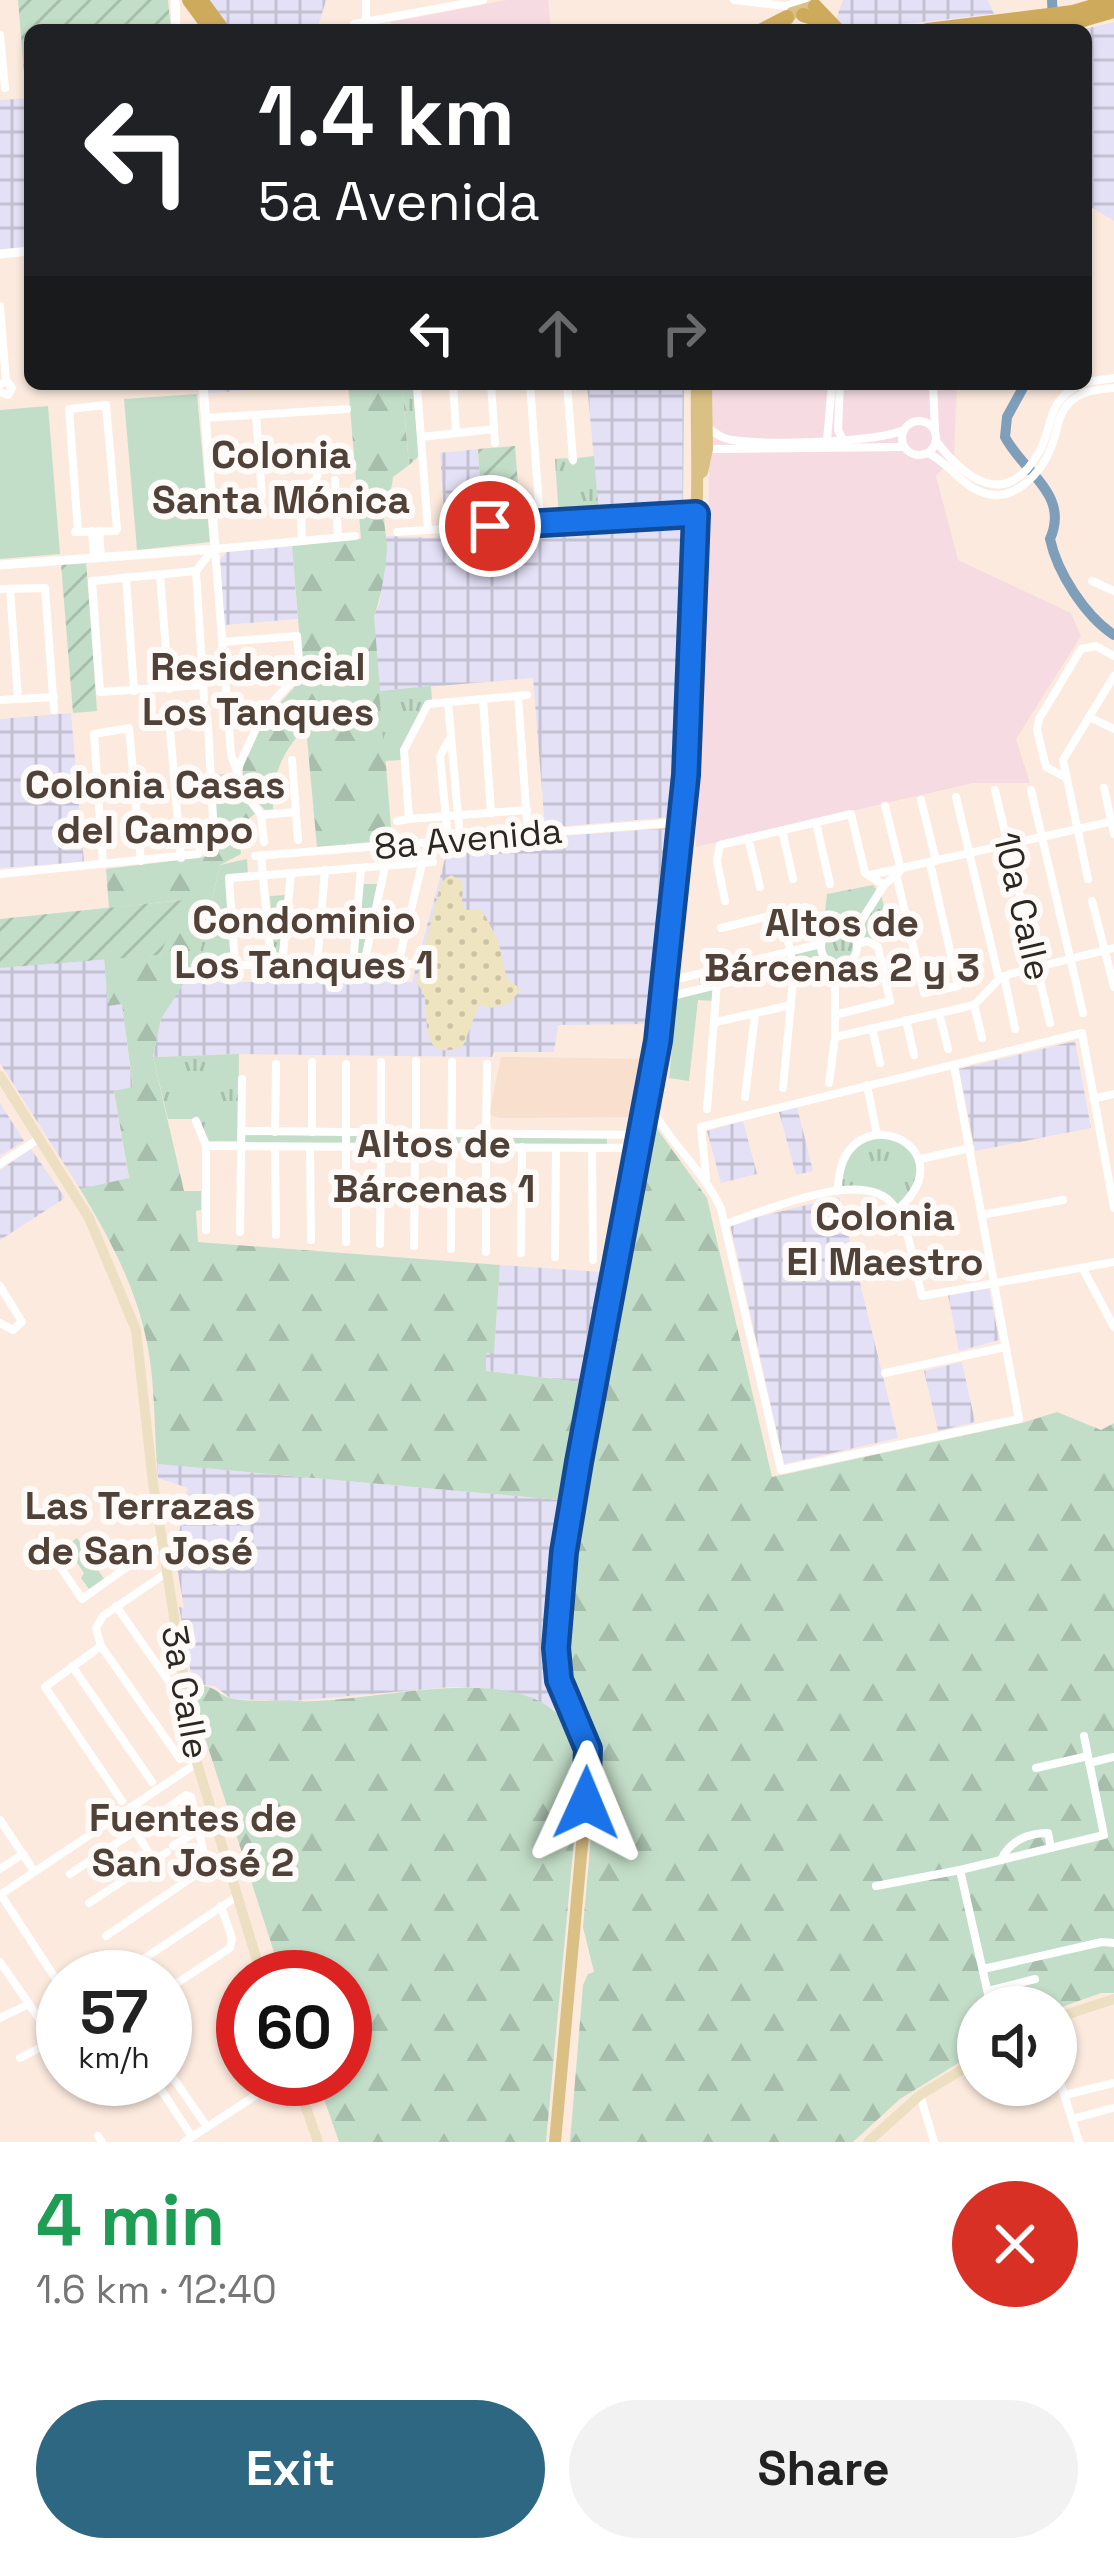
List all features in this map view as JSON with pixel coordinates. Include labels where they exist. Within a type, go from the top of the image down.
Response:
[{"type":"highway","points":[[1074,17],[1113,0]]},
{"type":"highway","points":[[1034,24],[1114,11]]},
{"type":"main road","points":[[555,2142],[590,1767],[584,1734],[559,1680],[556,1648],[564,1552],[649,1103],[665,982],[682,822],[701,390]]},
{"type":"main road","name":"3a Calle","points":[[0,1076],[89,1218],[136,1330],[161,1542],[197,1762],[253,1950]]},
{"type":"main road","points":[[1077,2011],[1114,2000]]},
{"type":"main road","points":[[868,2142],[920,2095],[957,2073]]},
{"type":"main road","points":[[305,2106],[317,2142]]},
{"type":"street","points":[[366,0],[366,23]]},
{"type":"street","points":[[410,0],[410,14]]},
{"type":"street","points":[[354,24],[483,0]]},
{"type":"street","points":[[734,0],[784,6],[800,14]]},
{"type":"street","points":[[0,35],[3,83]]},
{"type":"street","points":[[0,306],[2,386]]},
{"type":"street","points":[[203,390],[236,759],[244,792],[261,815],[264,842]]},
{"type":"street","points":[[417,390],[428,530]]},
{"type":"street","points":[[454,390],[457,432]]},
{"type":"street","points":[[491,390],[495,443]]},
{"type":"street","points":[[530,390],[538,506]]},
{"type":"street","points":[[567,390],[572,460]]},
{"type":"street","points":[[827,440],[835,390]]},
{"type":"street","points":[[836,390],[838,430],[843,439]]},
{"type":"street","points":[[928,453],[935,438],[933,390]]},
{"type":"street","points":[[1037,464],[1055,404],[1074,390]]},
{"type":"street","points":[[701,452],[904,447],[914,454],[928,453],[984,494],[1007,494],[1051,449],[1058,420],[1069,403],[1090,390]]},
{"type":"street","points":[[904,447],[908,427],[933,399]]},
{"type":"street","points":[[106,405],[117,529],[95,531],[76,532],[69,409],[106,405]]},
{"type":"street","points":[[205,418],[347,409]]},
{"type":"street","points":[[256,415],[262,496]]},
{"type":"street","points":[[699,428],[728,440],[827,440],[890,436],[923,422],[982,483],[1003,486],[1024,477]]},
{"type":"street","points":[[421,436],[494,430]]},
{"type":"street","points":[[302,541],[300,489],[318,477],[321,462]]},
{"type":"street","points":[[335,480],[338,537]]},
{"type":"street","points":[[397,532],[696,514]]},
{"type":"street","points":[[95,531],[98,557]]},
{"type":"street","points":[[0,565],[355,536]]},
{"type":"street","points":[[204,699],[196,572],[214,549]]},
{"type":"street","points":[[196,572],[92,581],[99,690],[203,685]]},
{"type":"street","points":[[160,575],[169,688]]},
{"type":"street","points":[[126,577],[134,691]]},
{"type":"street","points":[[1093,581],[1112,590],[1114,578]]},
{"type":"street","points":[[18,699],[5,589],[45,588],[55,710]]},
{"type":"street","points":[[223,642],[297,636],[300,673],[264,711],[236,759]]},
{"type":"street","points":[[1065,777],[1047,770],[1037,727],[1079,651],[1096,646],[1114,656]]},
{"type":"street","points":[[238,677],[300,673]]},
{"type":"street","points":[[1088,879],[1065,777],[1065,754],[1114,676]]},
{"type":"street","points":[[397,821],[458,816],[491,813],[527,816],[523,696],[428,704],[404,750],[409,820]]},
{"type":"street","points":[[0,700],[54,697]]},
{"type":"street","points":[[483,699],[491,813]]},
{"type":"street","points":[[448,702],[460,838]]},
{"type":"street","points":[[239,713],[264,711]]},
{"type":"street","points":[[169,717],[181,858]]},
{"type":"street","points":[[1089,717],[1114,729]]},
{"type":"street","points":[[0,874],[192,857],[208,838],[213,818],[208,725]]},
{"type":"street","points":[[103,864],[94,734],[98,731],[132,730],[141,861]]},
{"type":"street","points":[[448,839],[440,756],[450,739]]},
{"type":"street","points":[[210,755],[236,759]]},
{"type":"street","points":[[292,760],[298,840]]},
{"type":"street","points":[[1104,788],[1114,834]]},
{"type":"street","name":"10a Calle","points":[[995,790],[1050,1023]]},
{"type":"street","points":[[1031,790],[1084,1013]]},
{"type":"street","points":[[956,796],[1015,1029]]},
{"type":"street","points":[[885,806],[924,993],[958,986],[921,800]]},
{"type":"street","points":[[261,815],[296,812]]},
{"type":"street","points":[[725,902],[721,844],[851,814],[865,873],[884,885]]},
{"type":"street","name":"8a Avenida","points":[[267,874],[262,855],[682,822]]},
{"type":"street","points":[[870,875],[1113,822]]},
{"type":"street","points":[[816,823],[830,884]]},
{"type":"street","points":[[782,830],[793,879]]},
{"type":"street","points":[[748,838],[760,887]]},
{"type":"street","points":[[236,965],[229,879],[427,863],[398,964]]},
{"type":"street","points":[[358,964],[385,866]]},
{"type":"street","points":[[358,964],[361,868]]},
{"type":"street","points":[[317,964],[325,870]]},
{"type":"street","points":[[853,934],[884,885],[898,872]]},
{"type":"street","points":[[276,964],[291,873]]},
{"type":"street","points":[[267,874],[276,964]]},
{"type":"street","points":[[1092,901],[1110,949],[1114,987]]},
{"type":"street","points":[[721,928],[806,907]]},
{"type":"street","points":[[782,913],[794,965],[783,1088]]},
{"type":"street","points":[[663,998],[825,959],[836,965],[854,958],[858,944],[853,934],[836,928],[826,934],[821,944],[825,959]]},
{"type":"street","points":[[835,1015],[889,1002],[878,947],[867,941],[858,944]]},
{"type":"street","points":[[665,982],[821,944]]},
{"type":"street","points":[[835,1037],[974,1005],[1002,978],[1110,949]]},
{"type":"street","points":[[213,964],[414,964]]},
{"type":"street","points":[[829,1083],[836,965]]},
{"type":"street","points":[[707,1109],[718,970]]},
{"type":"street","points":[[716,1022],[791,1005]]},
{"type":"street","points":[[974,1005],[982,1038]]},
{"type":"street","points":[[939,1013],[948,1049]]},
{"type":"street","points":[[746,1097],[755,1014]]},
{"type":"street","points":[[906,1020],[914,1055]]},
{"type":"street","points":[[872,1028],[880,1063]]},
{"type":"street","points":[[706,1180],[701,1126],[1082,1033],[1114,1208]]},
{"type":"street","points":[[381,1061],[381,1133]]},
{"type":"street","points":[[416,1061],[416,1133]]},
{"type":"street","points":[[312,1062],[312,1132]]},
{"type":"street","points":[[451,1249],[452,1063]]},
{"type":"street","points":[[275,1132],[276,1064]]},
{"type":"street","points":[[346,1064],[346,1242]]},
{"type":"street","points":[[486,1134],[487,1064]]},
{"type":"street","points":[[649,1103],[706,1180],[725,1224],[781,1470],[1018,1419],[954,1066]]},
{"type":"street","points":[[240,1232],[242,1078]]},
{"type":"street","points":[[867,1085],[877,1135]]},
{"type":"street","points":[[1093,1099],[1114,1094]]},
{"type":"street","points":[[196,1121],[206,1146],[206,1230]]},
{"type":"street","points":[[242,1131],[522,1134],[642,1141]]},
{"type":"street","points":[[520,1253],[522,1134]]},
{"type":"street","points":[[838,1190],[843,1154],[857,1142],[877,1135],[906,1140],[920,1159],[920,1183],[897,1210]]},
{"type":"street","points":[[0,1163],[41,1137]]},
{"type":"street","points":[[206,1146],[592,1148],[642,1141]]},
{"type":"street","points":[[275,1147],[276,1235]]},
{"type":"street","points":[[310,1147],[310,1240]]},
{"type":"street","points":[[380,1244],[381,1147]]},
{"type":"street","points":[[414,1246],[415,1148]]},
{"type":"street","points":[[486,1148],[486,1252]]},
{"type":"street","points":[[555,1257],[556,1148]]},
{"type":"street","points":[[592,1148],[593,1259]]},
{"type":"street","points":[[920,1159],[970,1148]]},
{"type":"street","points":[[725,1224],[838,1190],[872,1189],[897,1210],[922,1296],[1114,1262]]},
{"type":"street","points":[[981,1216],[1063,1200]]},
{"type":"street","points":[[1083,1268],[1114,1327]]},
{"type":"street","points":[[0,1286],[22,1322],[13,1330],[0,1323]]},
{"type":"street","points":[[885,1373],[1004,1347]]},
{"type":"street","points":[[57,1562],[82,1598],[161,1542]]},
{"type":"street","points":[[166,1577],[140,1588],[98,1622],[100,1646],[180,1759]]},
{"type":"street","points":[[116,1606],[170,1683]]},
{"type":"street","points":[[100,1646],[46,1684],[46,1689],[154,1861]]},
{"type":"street","points":[[72,1666],[152,1782]]},
{"type":"street","points":[[876,1886],[1104,1835],[1084,1736]]},
{"type":"street","points":[[1036,1768],[1114,1757]]},
{"type":"street","points":[[36,1950],[0,1895],[122,1807],[197,1762]]},
{"type":"street","points":[[106,1936],[208,1868],[191,1797],[186,1795],[154,1818]]},
{"type":"street","points":[[89,1903],[213,1821]]},
{"type":"street","points":[[1,1824],[34,1871]]},
{"type":"street","points":[[70,1874],[135,1831]]},
{"type":"street","points":[[1000,1860],[1013,1843],[1040,1833],[1048,1833],[1051,1848]]},
{"type":"street","points":[[0,1869],[22,1854]]},
{"type":"street","points":[[961,1870],[987,1986]]},
{"type":"street","points":[[156,1950],[236,1897]]},
{"type":"street","points":[[192,1973],[230,1948],[232,1939],[221,1906]]},
{"type":"street","points":[[983,1969],[1114,1943]]},
{"type":"street","points":[[1,1967],[52,2040],[20,2058]]},
{"type":"street","points":[[1008,1986],[1035,1979]]},
{"type":"street","points":[[0,2018],[29,2004]]},
{"type":"street","points":[[1077,2092],[1114,2083]]},
{"type":"street","points":[[920,2095],[934,2142]]},
{"type":"street","points":[[192,2105],[207,2127]]},
{"type":"street","points":[[169,2106],[188,2139],[239,2106]]},
{"type":"street","points":[[1068,2106],[1079,2142]]},
{"type":"street","points":[[1072,2119],[1113,2108]]},
{"type":"shaded area","points":[[209,0],[326,0],[319,24],[227,24]]},
{"type":"shaded area","points":[[507,0],[548,0],[550,24],[391,24]]},
{"type":"shaded area","points":[[843,0],[988,0],[994,14],[903,24],[841,24],[836,20]]},
{"type":"shaded area","points":[[1114,22],[1114,221],[1092,208],[1092,27]]},
{"type":"shaded area","points":[[24,98],[24,248],[0,250],[0,100]]},
{"type":"shaded area","points":[[588,390],[684,390],[683,507],[599,514]]},
{"type":"shaded area","points":[[710,390],[957,390],[954,456],[936,476],[958,560],[1071,613],[1081,636],[1016,739],[1030,783],[973,783],[696,847],[694,770],[708,546]]},
{"type":"shaded area","points":[[478,449],[483,523],[445,527],[440,453]]},
{"type":"shaded area","points":[[682,520],[677,781],[670,817],[545,828],[533,678],[379,691],[374,615],[380,602],[386,536],[434,538],[445,533]]},
{"type":"shaded area","points":[[292,546],[298,619],[224,625],[220,559],[227,552]]},
{"type":"shaded area","points":[[71,713],[84,862],[0,868],[0,719]]},
{"type":"shaded area","points":[[670,828],[649,1024],[558,1025],[554,1052],[494,1052],[492,1057],[153,1057],[161,1019],[183,982],[412,982],[449,844]]},
{"type":"shaded area","points":[[104,958],[108,1005],[122,1003],[133,1088],[114,1092],[129,1179],[80,1189],[0,1063],[0,968]]},
{"type":"shaded area","points":[[1075,1041],[1091,1128],[975,1151],[959,1069]]},
{"type":"shaded area","points":[[501,1057],[646,1059],[637,1117],[489,1115]]},
{"type":"shaded area","points":[[0,1103],[24,1141],[0,1156]]},
{"type":"shaded area","points":[[797,1107],[813,1171],[796,1175],[779,1112]]},
{"type":"shaded area","points":[[743,1121],[757,1174],[721,1183],[707,1131]]},
{"type":"shaded area","points":[[31,1149],[65,1198],[0,1240],[0,1170]]},
{"type":"shaded area","points":[[839,1197],[898,1438],[784,1464],[730,1224]]},
{"type":"shaded area","points":[[500,1265],[602,1272],[580,1382],[486,1371],[486,1352],[494,1352]]},
{"type":"shaded area","points":[[989,1288],[999,1340],[959,1351],[948,1295]]},
{"type":"shaded area","points":[[962,1362],[975,1422],[938,1431],[924,1371]]},
{"type":"shaded area","points":[[157,1464],[560,1500],[546,1645],[547,1671],[561,1713],[486,1688],[292,1701],[231,1699],[215,1686],[193,1684],[171,1532],[179,1533],[188,1488],[158,1478]]},
{"type":"green space","points":[[18,0],[168,0],[170,24],[24,24],[24,74]]},
{"type":"green space","points":[[349,390],[403,390],[409,465],[393,477],[385,510],[386,562],[374,615],[392,840],[317,847],[306,728],[280,764],[273,809],[265,810],[246,787],[245,759],[260,728],[303,678],[292,546],[361,539]]},
{"type":"green space","points":[[403,390],[414,390],[419,456],[409,465]]},
{"type":"green space","points":[[197,394],[210,542],[137,550],[124,399]]},
{"type":"green space","points":[[48,406],[60,554],[0,559],[0,410]]},
{"type":"green space","points":[[515,446],[521,521],[483,523],[478,449]]},
{"type":"green space","points":[[594,456],[599,514],[559,518],[555,459],[567,458],[573,466],[578,458]]},
{"type":"green space","points":[[86,561],[97,711],[73,713],[61,564]]},
{"type":"green space","points":[[431,686],[432,701],[426,702],[401,748],[401,760],[385,761],[379,691]]},
{"type":"green space","points":[[229,774],[256,813],[239,826],[241,854],[220,865],[198,961],[161,1019],[153,1057],[184,1191],[201,1191],[201,1210],[196,1211],[198,1242],[500,1265],[494,1353],[486,1353],[486,1371],[580,1382],[582,1386],[560,1500],[157,1464],[152,1373],[142,1322],[120,1263],[80,1189],[129,1178],[114,1091],[133,1087],[122,1004],[108,1006],[104,958],[160,955],[181,900],[109,908],[106,869],[204,857],[213,826],[212,775]]},
{"type":"green space","points":[[247,859],[248,874],[227,876],[232,961],[198,961],[220,865]]},
{"type":"green space","points":[[362,884],[378,884],[361,960],[356,960]]},
{"type":"green space","points":[[873,885],[881,894],[890,932],[858,943],[850,962],[827,959],[817,938],[817,921],[824,921],[827,894]]},
{"type":"green space","points":[[285,895],[279,960],[275,959],[270,896]]},
{"type":"green space","points":[[183,900],[160,955],[0,968],[0,919]]},
{"type":"green space","points":[[821,944],[825,959],[701,988],[698,975]]},
{"type":"green space","points":[[714,987],[715,1001],[698,1000],[689,1081],[669,1078],[677,999]]},
{"type":"green space","points":[[239,1054],[238,1141],[209,1141],[199,1119],[168,1119],[153,1057]]},
{"type":"green space","points":[[650,1126],[655,1126],[707,1198],[772,1477],[1057,1412],[1101,1430],[1114,1423],[1114,1993],[1077,2002],[1077,1986],[957,1986],[957,2064],[900,2099],[853,2142],[570,2142],[583,1985],[594,1972],[583,1927],[598,1758],[568,1674],[566,1618],[579,1511]]},
{"type":"green space","points":[[242,1131],[607,1135],[607,1148],[241,1147]]},
{"type":"green space","points":[[877,1135],[913,1147],[920,1183],[897,1210],[876,1191],[838,1190],[843,1154]]},
{"type":"green space","points":[[77,1538],[104,1579],[89,1589],[66,1546]]},
{"type":"green space","points":[[193,1684],[229,1698],[258,1701],[334,1700],[470,1688],[513,1692],[548,1706],[571,1733],[580,1776],[546,2142],[339,2142],[326,2106],[372,2106],[372,1950],[273,1950],[206,1741]]},
{"type":"sand","points":[[451,875],[463,882],[466,910],[482,910],[498,940],[507,979],[521,989],[509,1004],[479,1005],[463,1046],[449,1050],[433,1045],[429,1038],[425,997],[416,982],[441,882]]},
{"type":"waterway","points":[[1052,0],[1053,21]]},
{"type":"waterway","points":[[1022,390],[1007,417],[1005,437],[1050,496],[1055,523],[1050,539],[1066,579],[1093,617],[1114,635]]},
{"type":"district","name":"Colonia Santa Mónica","points":[[281,476]]},
{"type":"district","name":"Residencial Los Tanques","points":[[258,688]]},
{"type":"district","name":"Colonia Casas del Campo","points":[[155,806]]},
{"type":"district","name":"Condominio Los Tanques 1","points":[[304,942]]},
{"type":"district","name":"Altos de Bárcenas 2 y 3","points":[[842,944]]},
{"type":"district","name":"Altos de Bárcenas 1","points":[[434,1166]]},
{"type":"district","name":"Colonia El Maestro","points":[[885,1238]]},
{"type":"district","name":"Las Terrazas de San José","points":[[140,1528]]},
{"type":"district","name":"Fuentes de San José 2","points":[[193,1840]]},
{"type":"route","points":[[490,526],[696,514],[686,775],[658,1041],[564,1552],[555,1664],[588,1749],[586,1803]]}]
